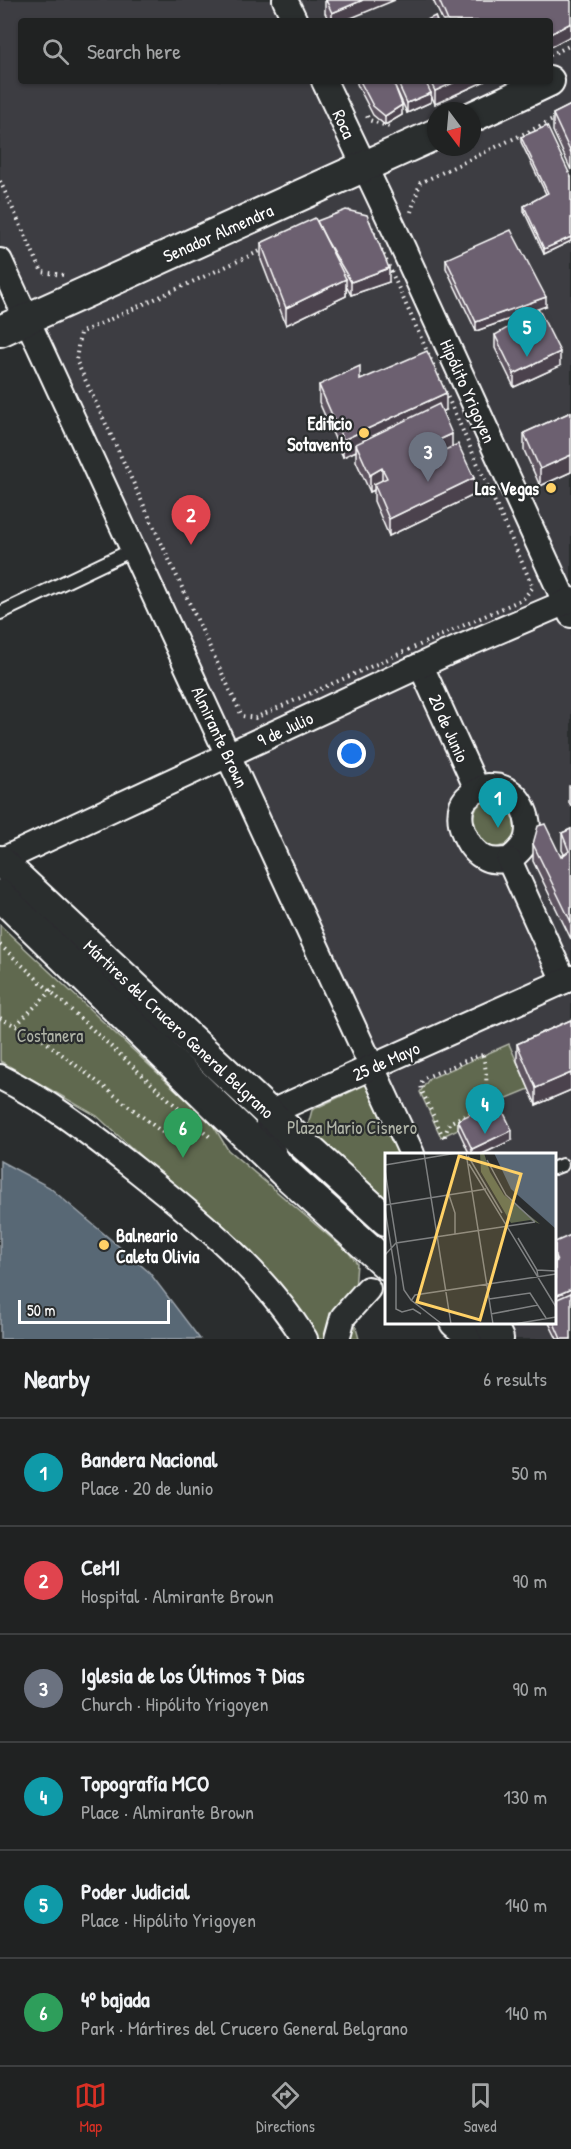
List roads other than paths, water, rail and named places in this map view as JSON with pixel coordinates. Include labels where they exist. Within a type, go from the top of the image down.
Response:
[{"type":"street","points":[[285,0],[294,18]]},
{"type":"street","points":[[553,80],[571,71]]},
{"type":"street","name":"Roca","points":[[325,84],[364,168]]},
{"type":"street","points":[[481,103],[541,84]]},
{"type":"street","name":"Senador Almendra","points":[[13,325],[364,168],[427,128]]},
{"type":"street","name":"Hipólito Yrigoyen","points":[[364,168],[569,606]]},
{"type":"street","name":"Almirante Brown","points":[[0,261],[13,325],[134,549],[411,1153]]},
{"type":"street","name":"9 de Julio","points":[[0,861],[421,666],[569,606]]},
{"type":"street","name":"20 de Junio","points":[[421,666],[477,789]]},
{"type":"street","points":[[488,786],[503,788],[516,797],[524,809],[527,838],[520,850],[509,860],[485,858],[469,844],[461,819],[463,803],[477,789],[488,786]]},
{"type":"street","points":[[509,860],[568,980]]},
{"type":"street","name":"Mártires del Crucero General Belgrano","points":[[0,861],[385,1218]]},
{"type":"street","name":"Mártires del Crucero General Belgrano","points":[[0,895],[293,1180],[385,1262]]},
{"type":"street","name":"25 de Mayo","points":[[269,1113],[568,980]]},
{"type":"street","points":[[0,1077],[30,1092],[78,1124],[199,1220],[267,1286],[305,1339]]},
{"type":"street","points":[[269,1113],[267,1126],[269,1140],[277,1159],[293,1180]]},
{"type":"street","points":[[337,1339],[343,1317],[368,1288]]},
{"type":"street","points":[[456,1324],[475,1339]]},
{"type":"street","points":[[490,1324],[498,1339]]},
{"type":"lane","points":[[0,613],[134,549]]},
{"type":"water","points":[[0,1161],[49,1187],[149,1272],[200,1339],[0,1339]]},
{"type":"place","name":"Poder Judicial","points":[[527,357]]},
{"type":"place","name":"Edificio Sotavento","points":[[364,433]]},
{"type":"place","name":"Iglesia de los Últimos 7 Dias","points":[[428,482]]},
{"type":"place","name":"Las Vegas","points":[[551,488]]},
{"type":"place","name":"CeMI","points":[[191,545]]},
{"type":"place","name":"Bandera Nacional","points":[[498,828]]},
{"type":"place","name":"Topografía MCO","points":[[485,1134]]},
{"type":"place","name":"4º bajada","points":[[183,1158]]},
{"type":"place","name":"Balneario Caleta Olivia","points":[[104,1245]]},
{"type":"park label","name":"Costanera","points":[[50,1035]]},
{"type":"park label","name":"Plaza Mario Cisnero","points":[[352,1127]]}]
